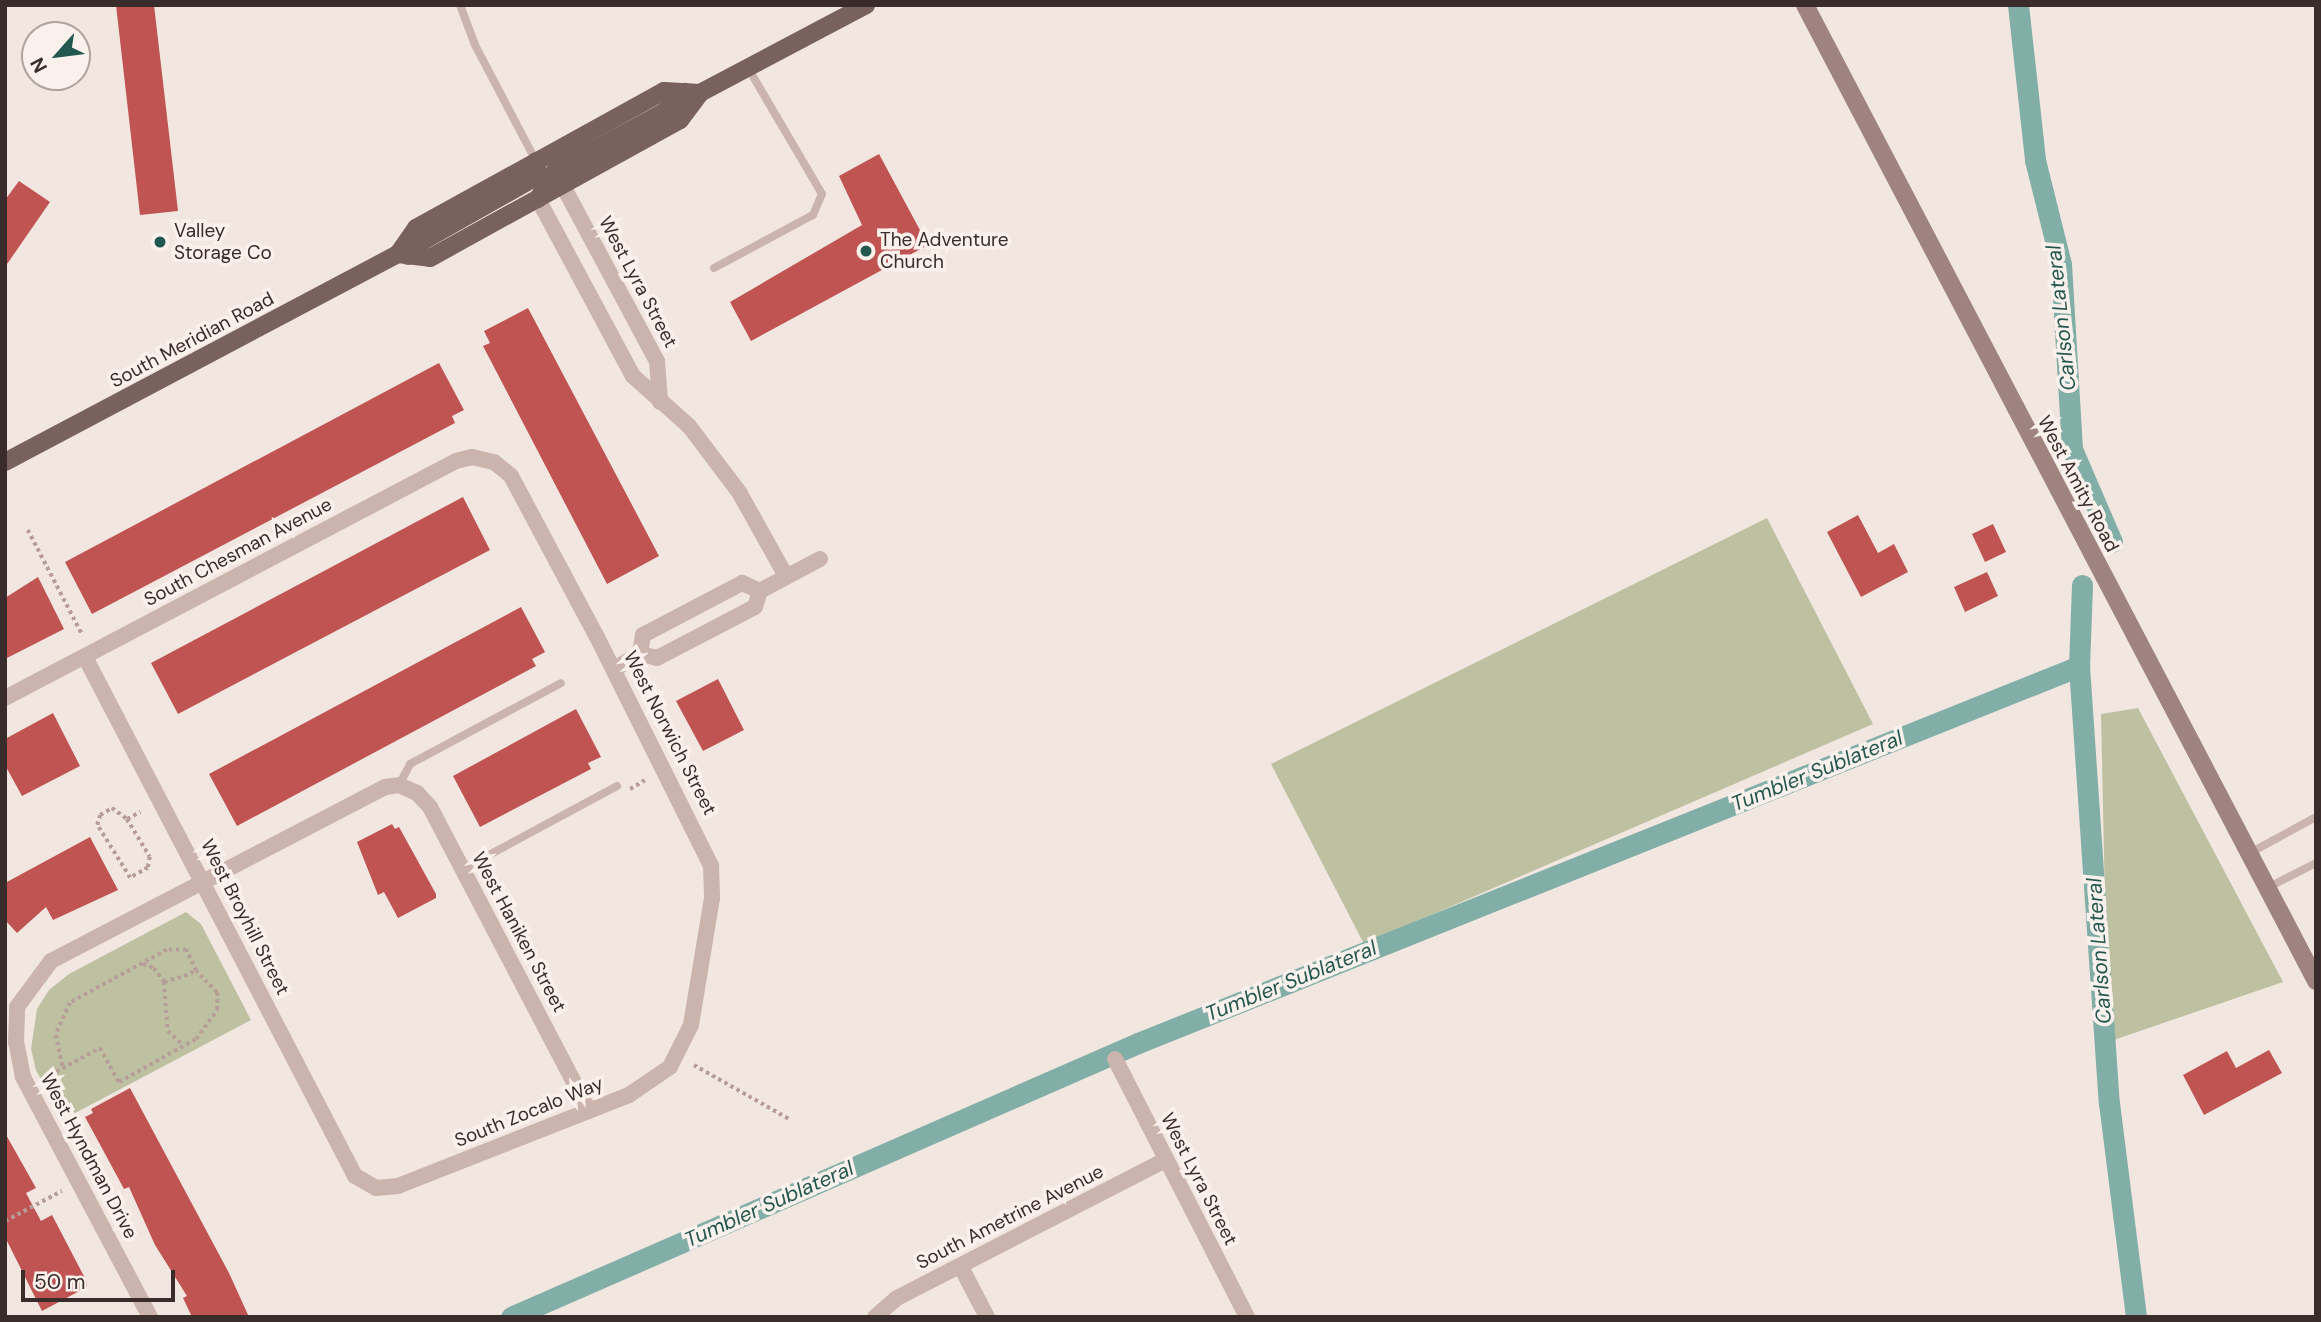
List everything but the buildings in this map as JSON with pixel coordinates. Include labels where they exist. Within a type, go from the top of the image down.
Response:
[{"type":"main road","name":"South Meridian Road","points":[[403,255],[416,228],[664,91],[693,92],[748,68],[866,5]]},
{"type":"main road","name":"West Amity Road","points":[[1805,5],[2316,981]]},
{"type":"main road","name":"South Meridian Road","points":[[5,462],[403,255],[430,258],[680,120],[693,92]]},
{"type":"main road","points":[[538,199],[555,171],[664,112],[693,92]]},
{"type":"street","name":"West Lyra Street","points":[[563,186],[657,361],[660,402]]},
{"type":"street","points":[[538,199],[633,376],[689,426],[739,492],[786,576]]},
{"type":"street","name":"South Chesman Avenue","points":[[5,698],[86,649],[456,461],[472,457],[494,462]]},
{"type":"street","name":"West Norwich Street","points":[[494,462],[511,476],[614,668],[711,866],[712,898],[691,1025],[682,1049]]},
{"type":"street","points":[[614,668],[640,654],[657,658],[755,607],[760,591],[820,559]]},
{"type":"street","points":[[640,654],[643,635],[654,629],[742,583],[760,591]]},
{"type":"street","name":"West Broyhill Street","points":[[86,649],[202,881],[355,1176],[376,1188]]},
{"type":"street","points":[[202,881],[385,787],[399,785]]},
{"type":"street","name":"West Haniken Street","points":[[399,785],[417,793],[430,807],[589,1111]]},
{"type":"street","name":"West Hyndman Drive","points":[[150,1317],[23,1077],[16,1042],[17,1007],[51,961],[202,881]]},
{"type":"street","name":"South Zocalo Way","points":[[376,1188],[398,1186],[589,1111],[656,1081],[682,1049]]},
{"type":"street","name":"West Lyra Street","points":[[1115,1059],[1247,1317]]},
{"type":"street","name":"South Ametrine Avenue","points":[[876,1317],[897,1298],[1166,1160]]},
{"type":"street","points":[[961,1267],[987,1317]]},
{"type":"lane","points":[[460,5],[475,45],[536,161]]},
{"type":"lane","points":[[714,268],[813,215],[822,194],[748,68]]},
{"type":"lane","points":[[399,785],[410,764],[561,683]]},
{"type":"lane","points":[[463,869],[617,786]]},
{"type":"lane","points":[[2248,854],[2316,817]]},
{"type":"lane","points":[[2267,888],[2316,863]]},
{"type":"path","points":[[28,530],[86,649]]},
{"type":"path","points":[[112,808],[127,819],[150,857],[148,868],[130,878],[97,825],[100,815],[112,808]]},
{"type":"path","points":[[127,819],[141,812]]},
{"type":"path","points":[[50,1075],[100,1048],[119,1082],[181,1043],[196,1039],[219,1004],[217,993],[194,968],[187,950],[178,947],[141,964],[67,1008],[56,1035],[62,1067]]},
{"type":"path","points":[[141,964],[154,968],[164,982],[168,1031],[181,1043]]},
{"type":"path","points":[[164,982],[191,974],[194,968]]},
{"type":"path","points":[[694,1065],[790,1120]]},
{"type":"path","points":[[5,1221],[63,1190]]},
{"type":"green space","points":[[1767,518],[1873,724],[1364,944],[1271,764]]},
{"type":"green space","points":[[2138,708],[2283,982],[2108,1042],[2101,714]]},
{"type":"green space","points":[[186,912],[201,924],[251,1020],[62,1120],[36,1070],[31,1049],[37,1009],[49,990],[69,974]]},
{"type":"waterway","name":"Carlson Lateral","points":[[2018,5],[2035,160],[2061,264],[2072,449],[2112,542]]},
{"type":"waterway","name":"Carlson Lateral","points":[[2082,585],[2079,666],[2109,1103],[2136,1317]]},
{"type":"waterway","name":"Tumbler Sublateral","points":[[511,1317],[1138,1043],[2079,666]]},
{"type":"place","name":"Valley Storage Co","points":[[160,242]]},
{"type":"place","name":"The Adventure Church","points":[[866,251]]}]
